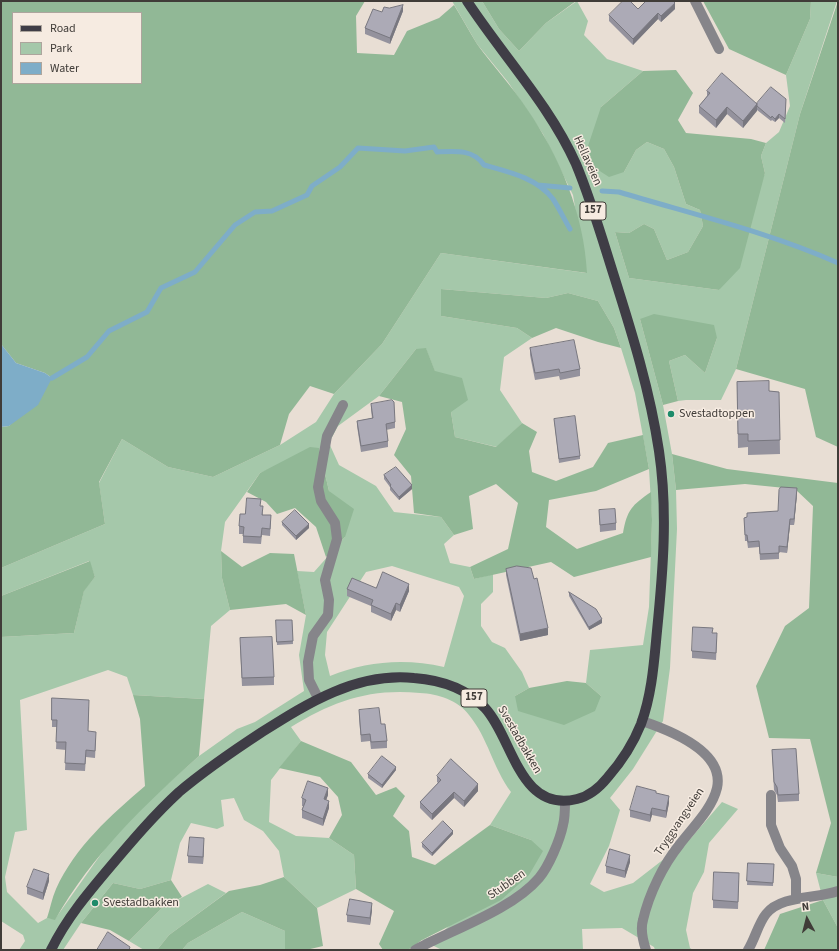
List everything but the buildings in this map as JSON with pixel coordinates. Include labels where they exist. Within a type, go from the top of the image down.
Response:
[{"type":"main road","name":"Hellaveien","points":[[467,1],[552,119],[574,161],[594,213],[644,379],[659,448],[664,496],[663,566],[654,667],[649,697],[642,722]]},
{"type":"main road","name":"Svestadbakken","points":[[51,950],[65,924],[87,894],[157,814],[178,794],[205,771],[251,739],[318,698],[347,686],[368,680],[393,676],[432,680],[457,688],[469,694],[485,708],[495,722],[522,775],[532,788],[551,798],[565,801]]},
{"type":"main road","name":"157","points":[[565,801],[579,799],[599,787],[625,755],[642,722]]},
{"type":"street","points":[[695,1],[719,49]]},
{"type":"street","points":[[318,698],[309,680],[308,662],[313,636],[328,615],[329,600],[325,580],[337,539],[334,524],[321,501],[318,487],[327,436],[343,405]]},
{"type":"street","name":"Tryggvangveien","points":[[642,722],[662,728],[695,745],[712,762],[717,770],[717,782],[713,799],[701,818],[679,845],[658,879],[642,921],[643,938],[646,950]]},
{"type":"street","points":[[771,795],[772,825],[780,848],[792,866],[796,879],[796,898]]},
{"type":"street","name":"Stubben","points":[[415,950],[466,926],[512,900],[539,878],[558,841],[564,824],[565,801]]},
{"type":"street","points":[[748,950],[765,915],[770,910],[796,898],[820,896],[838,891]]},
{"type":"green space","points":[[1,1],[365,1],[356,16],[357,53],[394,55],[407,31],[439,18],[454,5],[477,44],[509,84],[539,127],[560,166],[581,229],[587,273],[441,253],[382,344],[334,394],[310,386],[289,414],[280,445],[213,477],[168,467],[122,439],[99,482],[105,524],[1,568],[1,427],[9,426],[52,378],[45,373],[16,363],[1,344]]},
{"type":"green space","points":[[452,1],[482,1],[499,29],[519,51],[546,23],[577,1],[588,21],[584,35],[607,59],[643,71],[601,107],[624,172],[636,150],[647,142],[664,149],[674,167],[686,204],[700,210],[703,226],[688,252],[667,260],[654,229],[644,224],[629,233],[615,232],[629,278],[719,290],[765,173],[761,156],[766,143],[779,132],[790,106],[786,75],[810,19],[811,1],[837,1],[800,114],[736,369],[721,400],[678,401],[669,361],[685,355],[705,373],[717,338],[640,319],[663,405],[672,454],[676,490],[677,529],[670,668],[663,721],[633,769],[610,798],[620,810],[609,846],[590,884],[604,892],[633,883],[691,838],[722,802],[738,809],[709,843],[704,872],[693,893],[686,930],[690,948],[693,950],[655,950],[654,947],[622,928],[582,929],[583,950],[442,950],[422,940],[444,931],[531,840],[490,825],[511,792],[505,783],[481,733],[469,715],[459,705],[441,696],[402,692],[352,698],[322,710],[291,727],[301,741],[271,780],[269,822],[296,836],[329,838],[354,855],[356,889],[317,908],[284,877],[279,851],[263,831],[244,820],[234,798],[221,800],[224,826],[217,829],[191,823],[180,843],[171,880],[140,889],[113,883],[81,923],[63,950],[19,950],[25,941],[23,935],[1,921],[1,637],[74,633],[84,590],[95,577],[89,561],[1,596],[1,568],[105,524],[99,483],[122,439],[168,467],[213,477],[280,445],[316,422],[334,394],[382,344],[441,253],[586,273],[573,195],[543,134],[508,82],[477,44]],"holes":[[[441,289],[546,298],[568,293],[598,301],[614,328],[635,393],[649,469],[652,520],[649,607],[643,645],[590,650],[586,683],[601,696],[515,696],[529,688],[522,672],[505,648],[492,642],[481,626],[481,604],[493,592],[493,574],[474,579],[470,567],[450,563],[444,544],[454,535],[441,517],[394,512],[376,486],[339,465],[329,443],[338,426],[379,396],[416,349],[426,349],[451,412],[455,437],[497,447],[522,423],[500,390],[504,357],[532,338],[517,328],[441,316]],[[319,448],[329,491],[345,537],[314,572],[297,571],[306,615],[299,655],[304,691],[255,722],[237,729],[199,756],[146,803],[111,840],[55,919],[47,918],[38,923],[7,892],[5,877],[15,832],[27,830],[20,700],[108,670],[127,677],[133,695],[204,699],[211,626],[230,610],[222,578],[221,551],[225,522],[260,473]],[[392,566],[459,587],[464,596],[444,667],[415,662],[386,662],[358,667],[330,676],[325,655],[327,632],[366,572]]]},
{"type":"green space","points":[[482,1],[576,1],[546,23],[519,51],[499,29]]},
{"type":"green space","points":[[703,1],[811,1],[810,19],[786,75],[729,49]]},
{"type":"green space","points":[[838,1],[838,447],[816,437],[805,389],[736,369],[800,114]]},
{"type":"green space","points":[[676,70],[693,93],[678,120],[686,133],[751,139],[766,143],[761,156],[765,173],[740,268],[719,290],[629,278],[615,232],[629,233],[644,224],[654,229],[667,260],[688,252],[703,226],[700,210],[686,204],[674,167],[664,149],[647,142],[636,150],[624,172],[609,177],[592,166],[588,146],[601,107],[643,71]]},
{"type":"green space","points":[[441,289],[546,298],[568,293],[598,301],[614,328],[621,348],[556,328],[532,338],[517,328],[441,316]]},
{"type":"green space","points":[[654,314],[714,325],[717,338],[705,373],[685,355],[669,361],[678,401],[663,405],[640,319]]},
{"type":"green space","points":[[426,348],[435,371],[462,378],[468,400],[451,412],[455,437],[496,447],[522,423],[537,432],[529,451],[532,472],[556,481],[593,467],[608,443],[643,435],[649,469],[596,491],[549,500],[546,527],[577,549],[623,533],[626,519],[631,509],[651,492],[651,557],[574,577],[551,562],[474,579],[470,567],[508,549],[518,503],[496,484],[469,496],[473,529],[454,535],[441,517],[414,513],[411,476],[394,455],[406,429],[402,402],[379,396],[416,349]]},
{"type":"green space","points":[[310,447],[319,448],[329,491],[354,509],[345,537],[326,557],[316,527],[295,508],[277,514],[266,502],[247,492],[260,473]]},
{"type":"green space","points":[[672,454],[727,469],[838,483],[838,877],[816,873],[831,823],[810,739],[769,738],[756,686],[785,626],[809,608],[813,506],[795,489],[745,484],[676,490]]},
{"type":"green space","points":[[221,551],[242,567],[270,553],[294,554],[306,615],[286,604],[230,610],[222,578]]},
{"type":"green space","points":[[90,561],[95,577],[84,591],[74,633],[1,637],[1,596]]},
{"type":"green space","points":[[567,681],[586,683],[601,696],[595,711],[564,725],[518,711],[515,696],[529,688]]},
{"type":"green space","points":[[133,695],[204,699],[199,756],[158,793],[102,852],[85,874],[55,920],[47,918],[56,889],[73,859],[107,820],[145,786],[140,719]]},
{"type":"green space","points":[[301,741],[351,762],[376,795],[396,787],[405,796],[393,816],[409,831],[412,857],[435,865],[490,825],[531,840],[543,851],[529,875],[501,900],[422,940],[408,950],[383,950],[379,944],[394,911],[356,889],[354,855],[329,838],[342,815],[338,797],[320,777],[279,768]]},
{"type":"green space","points":[[816,873],[838,877],[838,928],[823,900]]},
{"type":"green space","points":[[284,877],[317,908],[323,946],[306,950],[285,950],[285,931],[242,912],[188,943],[182,950],[157,950],[169,935],[229,891],[260,885]]},
{"type":"green space","points":[[171,880],[182,897],[162,908],[129,941],[110,930],[81,923],[113,883],[140,889]]},
{"type":"green space","points":[[208,884],[226,893],[169,935],[157,950],[144,950],[129,941],[162,908]]},
{"type":"green space","points":[[823,900],[838,928],[838,950],[764,950],[780,914]]},
{"type":"green space","points":[[242,912],[285,931],[285,950],[182,950],[188,943]]},
{"type":"water","points":[[1,344],[16,363],[45,373],[52,378],[38,405],[9,426],[1,427]]},
{"type":"waterway","points":[[52,378],[87,357],[109,331],[147,312],[161,288],[195,272],[235,225],[255,212],[272,211],[307,195],[312,186],[340,167],[358,148],[405,151],[434,147],[437,152],[457,151],[475,156],[484,165],[522,177],[539,186],[553,199],[570,229]]},
{"type":"waterway","points":[[538,185],[570,188]]},
{"type":"waterway","points":[[602,191],[619,192],[730,224],[785,242],[838,263]]},
{"type":"place","name":"Svestadtoppen","points":[[671,414]]},
{"type":"place","name":"Svestadbakken","points":[[95,903]]}]
